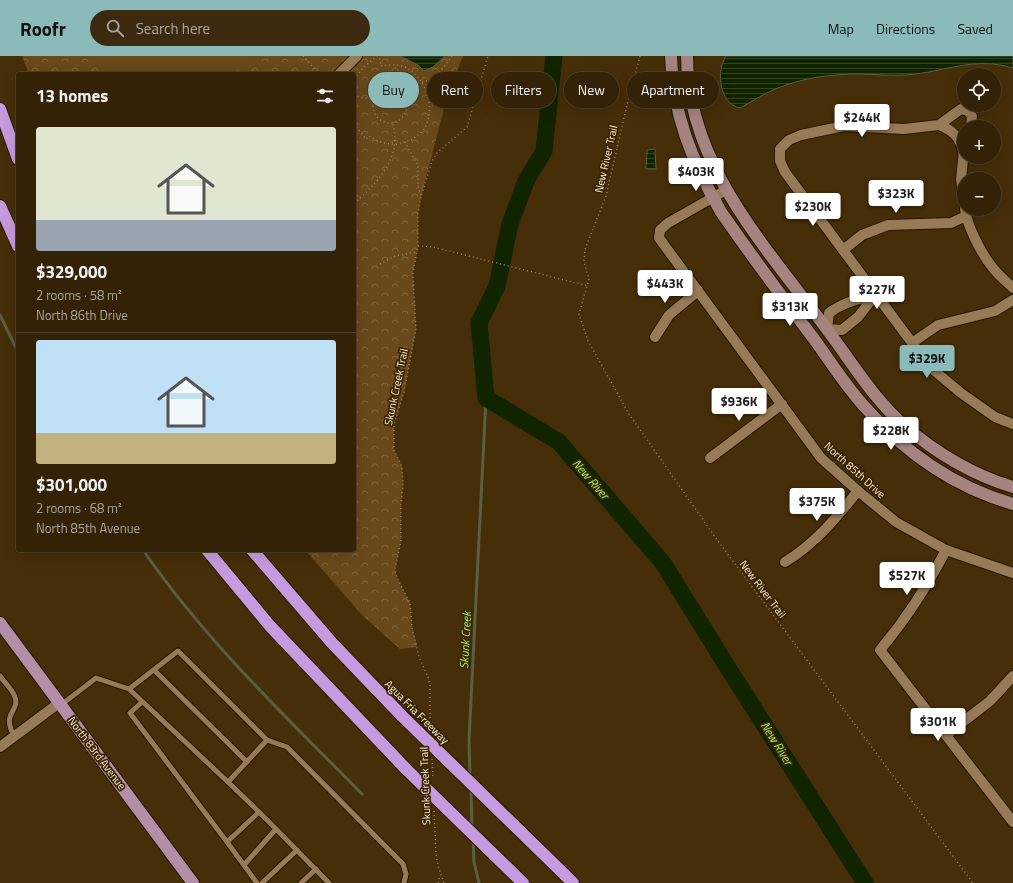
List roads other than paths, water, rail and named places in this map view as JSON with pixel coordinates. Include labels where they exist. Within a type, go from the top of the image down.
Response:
[{"type":"highway","points":[[0,109],[16,153]]},
{"type":"highway","points":[[0,206],[16,242]]},
{"type":"highway","points":[[209,552],[270,626],[406,769],[523,883]]},
{"type":"highway","name":"Agua Fria Freeway","points":[[254,552],[332,644],[402,716],[573,883]]},
{"type":"main road","name":"North 83rd Avenue","points":[[0,623],[193,883]]},
{"type":"street","points":[[341,72],[357,56]]},
{"type":"street","points":[[671,56],[675,92],[682,127],[697,167],[720,212],[863,405],[895,438],[919,458],[944,474],[981,494],[1013,504]]},
{"type":"street","points":[[687,56],[690,90],[697,123],[711,161],[726,190],[755,233],[876,394],[905,427],[929,444],[972,471],[1013,487]]},
{"type":"street","points":[[939,125],[961,109],[968,111],[972,116],[972,120]]},
{"type":"street","points":[[957,136],[949,129],[939,125],[904,129],[844,126],[801,135],[789,140],[780,149],[780,161],[785,172],[930,367],[961,393],[995,417],[1012,422]]},
{"type":"street","points":[[712,197],[726,190]]},
{"type":"street","name":"North 85th Drive","points":[[712,197],[660,230],[659,238],[821,458],[896,522],[946,550],[1013,573]]},
{"type":"street","points":[[843,250],[862,235],[888,225],[951,223],[961,216]]},
{"type":"street","points":[[967,216],[993,268],[1013,288]]},
{"type":"street","points":[[655,337],[669,315],[698,291]]},
{"type":"street","points":[[814,339],[827,329],[842,330],[858,317],[876,294]]},
{"type":"street","points":[[827,329],[829,313],[848,302],[876,294]]},
{"type":"street","points":[[912,343],[938,325],[995,311],[1013,300]]},
{"type":"street","points":[[848,302],[858,317]]},
{"type":"street","points":[[710,458],[782,404]]},
{"type":"street","points":[[785,562],[802,552],[820,536],[858,491]]},
{"type":"street","points":[[946,550],[929,584],[902,624],[880,650],[1013,822]]},
{"type":"street","points":[[946,735],[990,701],[1013,676]]},
{"type":"street","points":[[0,747],[60,704]]},
{"type":"lane","points":[[129,689],[178,651],[267,740],[287,747],[403,864],[406,874],[404,883]]},
{"type":"lane","points":[[154,670],[247,762]]},
{"type":"lane","points":[[0,676],[15,697],[15,705],[9,719],[9,726],[14,736]]},
{"type":"lane","points":[[60,704],[96,678],[129,689],[259,812],[329,883]]},
{"type":"lane","points":[[142,702],[130,713],[257,883]]},
{"type":"lane","points":[[228,782],[267,740]]},
{"type":"lane","points":[[227,842],[259,812]]},
{"type":"lane","points":[[244,865],[276,829]]},
{"type":"lane","points":[[262,883],[297,850]]},
{"type":"lane","points":[[301,883],[316,869]]},
{"type":"waterway","name":"New River","points":[[554,56],[544,151],[526,181],[510,224],[497,286],[479,323],[486,398],[559,442],[663,563],[865,883]]},
{"type":"waterway","points":[[0,315],[16,348]]},
{"type":"waterway","name":"Skunk Creek","points":[[470,778],[469,740],[486,398]]},
{"type":"waterway","points":[[144,552],[167,583],[219,646],[275,706],[362,794]]},
{"type":"waterway","name":"Skunk Creek","points":[[471,788],[472,828]]},
{"type":"waterway","name":"Skunk Creek","points":[[473,840],[474,862],[479,883]]}]
